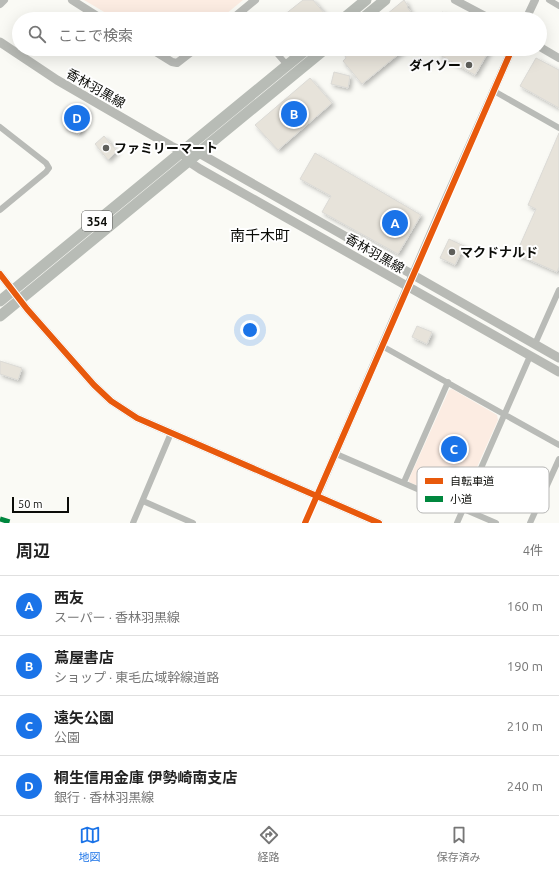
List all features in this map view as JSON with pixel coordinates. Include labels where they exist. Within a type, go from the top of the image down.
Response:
[{"type":"highway","points":[[351,12],[366,0]]},
{"type":"highway","points":[[370,12],[385,0]]},
{"type":"highway","name":"354","points":[[0,301],[298,56]]},
{"type":"highway","name":"354","points":[[0,316],[317,56]]},
{"type":"main road","name":"香林羽黒線","points":[[0,42],[12,50]]},
{"type":"main road","name":"香林羽黒線","points":[[21,56],[76,91],[182,151],[199,153],[559,358]]},
{"type":"main road","name":"香林羽黒線","points":[[182,151],[188,161],[208,174],[559,372]]},
{"type":"street","points":[[0,4],[4,0]]},
{"type":"street","points":[[72,0],[91,12]]},
{"type":"street","points":[[242,10],[255,0]]},
{"type":"street","points":[[455,0],[477,12]]},
{"type":"street","points":[[529,12],[535,0]]},
{"type":"street","points":[[549,0],[559,6]]},
{"type":"street","points":[[547,50],[559,58]]},
{"type":"street","points":[[162,56],[172,62],[177,63],[186,56]]},
{"type":"street","points":[[279,56],[287,65]]},
{"type":"street","points":[[305,523],[407,286],[509,56]]},
{"type":"street","points":[[494,92],[559,128]]},
{"type":"street","points":[[0,127],[46,163],[49,168],[0,210]]},
{"type":"street","points":[[0,274],[20,300],[94,385],[111,400],[137,418],[379,523]]},
{"type":"street","points":[[535,344],[559,290]]},
{"type":"street","points":[[382,346],[559,445]]},
{"type":"street","points":[[482,467],[530,356]]},
{"type":"street","points":[[404,482],[448,382]]},
{"type":"street","points":[[133,523],[171,433]]},
{"type":"street","points":[[334,454],[417,488]]},
{"type":"street","points":[[549,481],[559,459]]},
{"type":"street","points":[[143,501],[193,523]]},
{"type":"street","points":[[457,523],[462,513]]},
{"type":"street","points":[[473,513],[496,523]]},
{"type":"street","points":[[530,523],[535,513]]},
{"type":"shaded area","points":[[84,0],[243,0],[228,12],[104,12]]},
{"type":"shaded area","points":[[452,389],[497,415],[498,420],[477,467],[417,467],[417,485],[409,482],[409,479],[449,390]]},
{"type":"building","points":[[303,0],[313,0],[323,12],[288,12]]},
{"type":"building","points":[[404,0],[411,12],[389,12]]},
{"type":"building","points":[[345,56],[396,56],[362,84],[343,61],[346,58]]},
{"type":"building","points":[[442,56],[486,56],[475,75]]},
{"type":"building","points":[[536,58],[559,70],[559,108],[520,86]]},
{"type":"building","points":[[334,72],[350,76],[348,88],[331,84]]},
{"type":"building","points":[[310,78],[332,103],[278,150],[255,125]]},
{"type":"building","points":[[76,104],[89,111],[81,126],[83,127],[79,134],[64,126]]},
{"type":"building","points":[[559,133],[559,267],[557,272],[516,254],[536,209],[528,205]]},
{"type":"building","name":"ファミリーマート","points":[[104,136],[117,151],[108,160],[95,144]]},
{"type":"building","points":[[315,153],[421,215],[398,254],[322,212],[331,196],[300,179]]},
{"type":"building","name":"マクドナルド","points":[[449,239],[464,246],[455,265],[440,258]]},
{"type":"building","points":[[417,326],[432,332],[427,344],[412,337]]},
{"type":"building","points":[[0,361],[22,368],[18,380],[0,374]]},
{"type":"marked path","points":[[0,519],[13,523]]},
{"type":"cycle path","points":[[305,523],[509,56]]},
{"type":"cycle path","points":[[0,274],[27,309],[94,385],[111,401],[137,418],[379,523]]},
{"type":"place","name":"ダイソー","points":[[469,65]]},
{"type":"place","name":"蔦屋書店","points":[[294,114]]},
{"type":"place","name":"桐生信用金庫 伊勢崎南支店","points":[[77,118]]},
{"type":"place","name":"ファミリーマート","points":[[106,148]]},
{"type":"place","name":"西友","points":[[395,223]]},
{"type":"place","name":"マクドナルド","points":[[452,252]]},
{"type":"place","name":"遠矢公園","points":[[454,449]]},
{"type":"district","name":"南千木町","points":[[260,235]]}]
